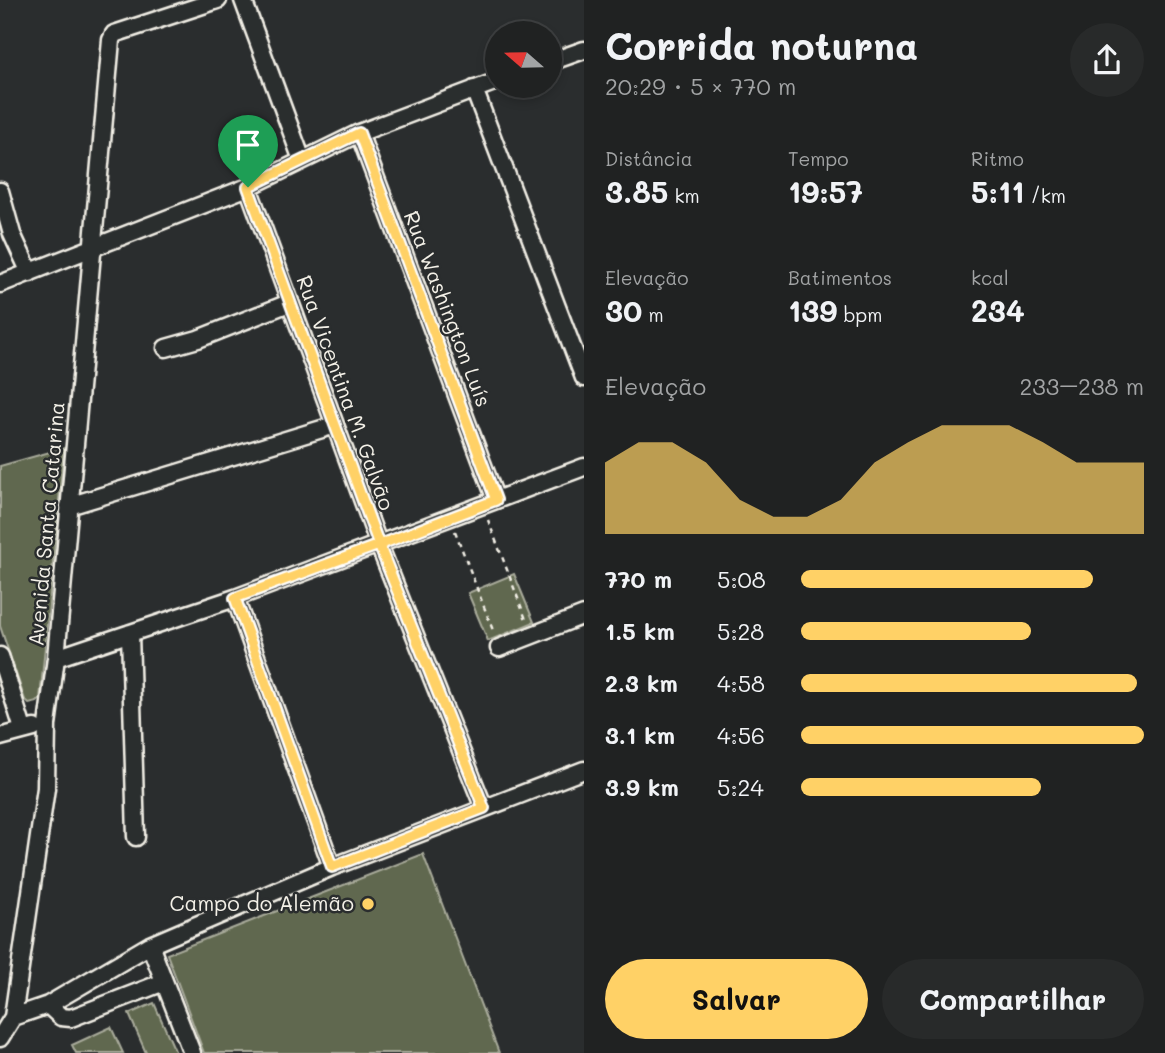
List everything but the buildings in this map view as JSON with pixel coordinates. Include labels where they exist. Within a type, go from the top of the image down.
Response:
[{"type":"street","name":"Avenida Santa Catarina","points":[[13,1017],[46,788],[47,725],[56,658],[111,40],[114,34],[218,0]]},
{"type":"street","points":[[243,0],[302,160]]},
{"type":"street","points":[[562,58],[584,50]]},
{"type":"street","points":[[0,284],[248,187],[359,133],[485,85]]},
{"type":"street","points":[[474,89],[584,378]]},
{"type":"street","name":"Rua Washington Luís","points":[[359,133],[489,503]]},
{"type":"street","name":"Rua Vicentina M. Galvão","points":[[248,187],[379,545],[484,808]]},
{"type":"street","points":[[0,191],[12,234],[30,273]]},
{"type":"street","points":[[166,348],[198,339],[289,303]]},
{"type":"street","points":[[69,506],[335,425]]},
{"type":"street","points":[[56,658],[235,598],[584,467]]},
{"type":"street","points":[[235,598],[332,867]]},
{"type":"street","points":[[499,648],[584,615]]},
{"type":"street","points":[[130,633],[136,837]]},
{"type":"street","points":[[0,656],[23,729]]},
{"type":"street","points":[[0,737],[47,725]]},
{"type":"street","points":[[0,1038],[13,1017],[48,1005],[150,945],[332,867],[584,770]]},
{"type":"street","points":[[150,945],[192,1053]]},
{"type":"street","points":[[48,1005],[61,1017],[71,1018],[164,982]]},
{"type":"path","points":[[489,503],[531,635]]},
{"type":"path","points":[[450,518],[499,648]]},
{"type":"green space","points":[[64,448],[40,699],[29,704],[25,700],[0,626],[0,466]]},
{"type":"green space","points":[[514,574],[534,622],[488,641],[468,593]]},
{"type":"green space","name":"Campo do Alemão","points":[[423,854],[499,1053],[204,1053],[167,954]]},
{"type":"green space","points":[[154,1003],[176,1053],[146,1053],[129,1014]]},
{"type":"green space","points":[[111,1027],[123,1053],[76,1053],[72,1045]]},
{"type":"place","name":"Campo do Alemão","points":[[368,904]]},
{"type":"route","points":[[248,187],[359,133],[496,500],[379,545],[484,808],[332,867],[235,598],[379,545],[248,187]]}]
